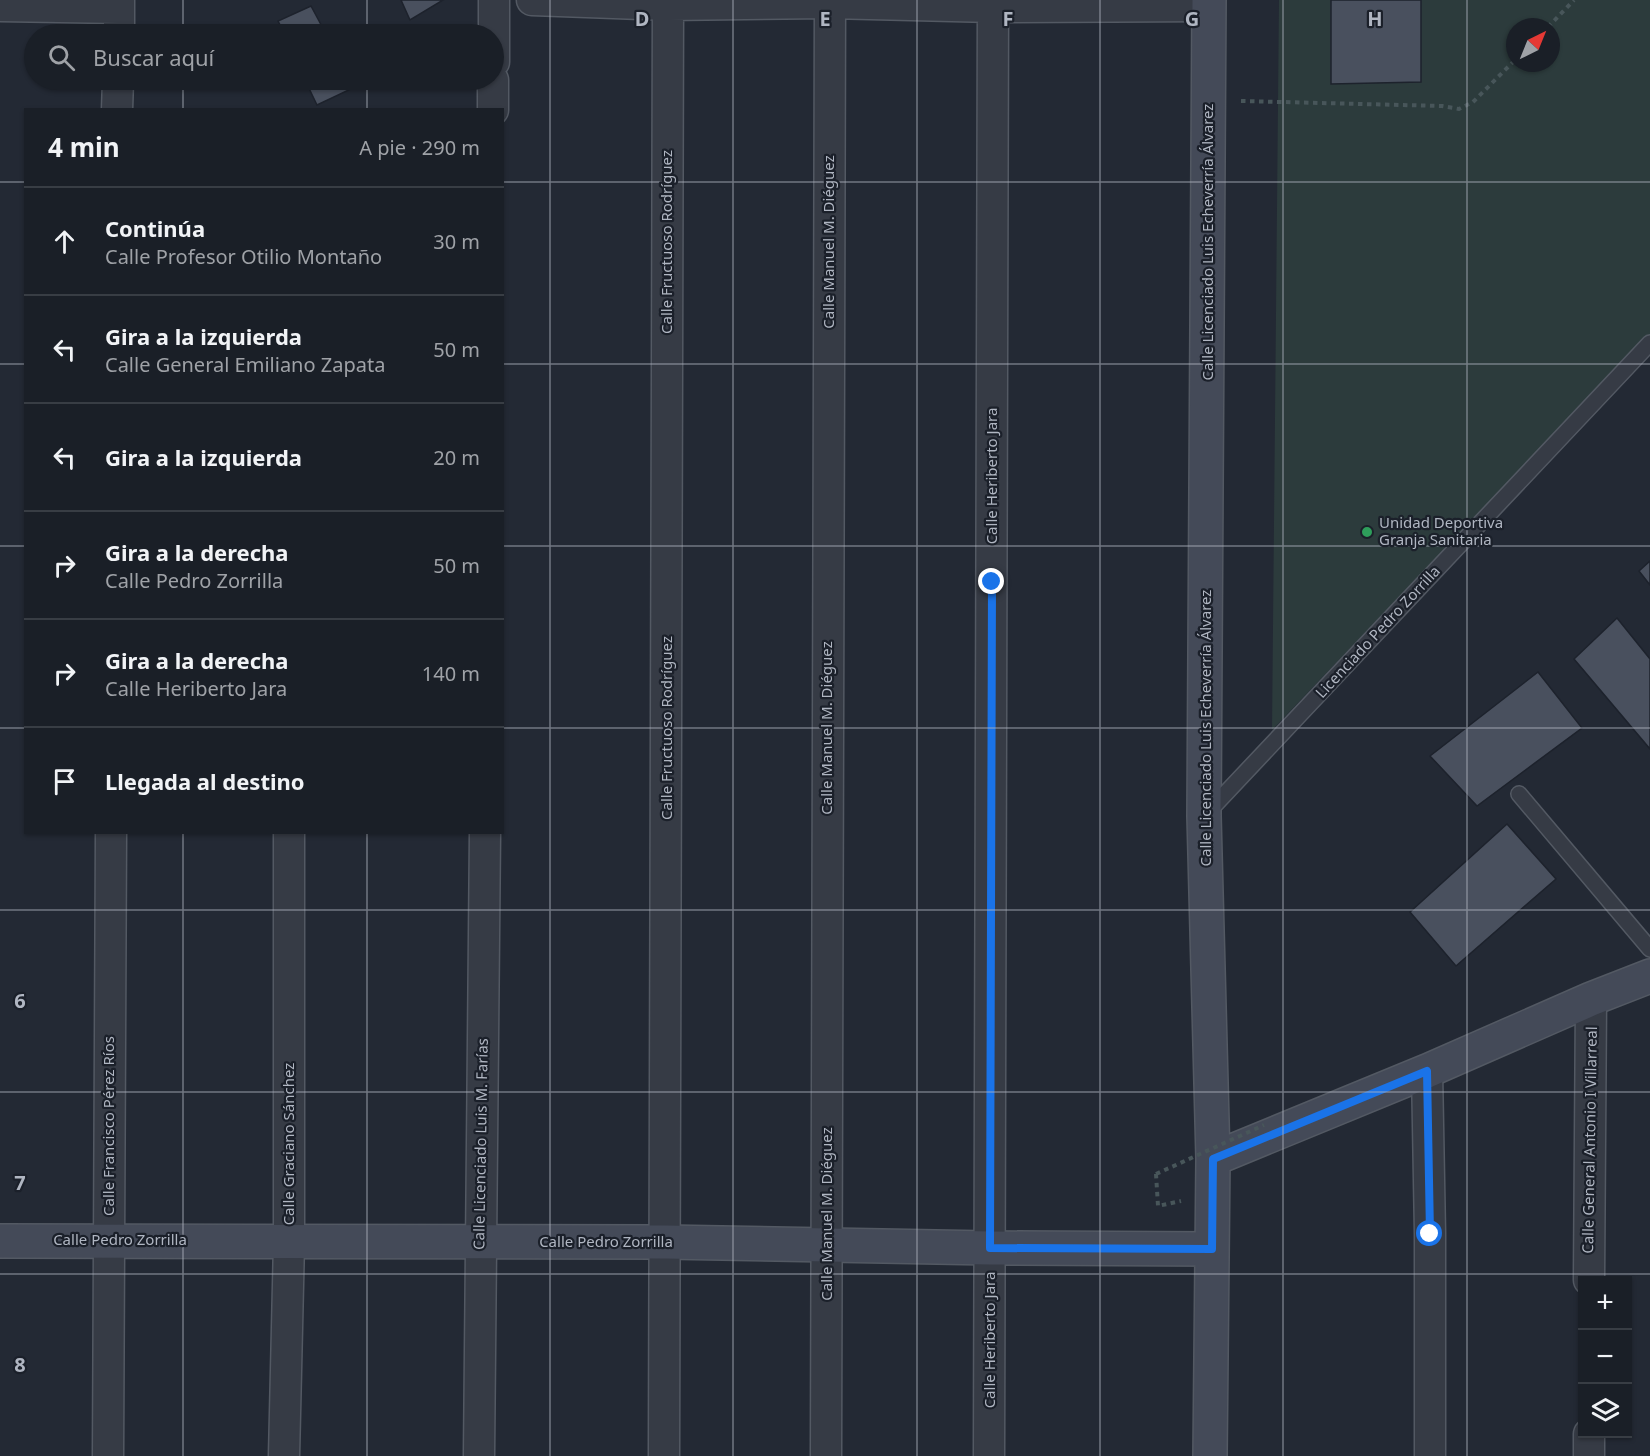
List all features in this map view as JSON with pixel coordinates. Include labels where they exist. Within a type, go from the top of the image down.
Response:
[{"type":"street","points":[[494,0],[494,24]]},
{"type":"street","points":[[531,0],[1209,3]]},
{"type":"street","name":"Calle Manuel M. Diéguez","points":[[826,1456],[830,1]]},
{"type":"street","name":"Calle Fructuoso Rodríguez","points":[[664,1456],[668,2]]},
{"type":"street","name":"Calle Heriberto Jara","points":[[989,1456],[993,3]]},
{"type":"street","name":"Calle Licenciado Luis Echeverría Álvarez","points":[[1209,3],[1204,816],[1213,1159],[1210,1456]]},
{"type":"street","points":[[0,6],[119,14]]},
{"type":"street","points":[[117,108],[118,90]]},
{"type":"street","points":[[493,90],[493,108]]},
{"type":"street","name":"Calle Francisco Pérez Ríos","points":[[108,1456],[111,834]]},
{"type":"street","name":"Calle Graciano Sánchez","points":[[284,1456],[289,1242],[289,834]]},
{"type":"street","name":"Calle Licenciado Luis M. Farías","points":[[479,1456],[485,834]]},
{"type":"street","points":[[1213,1159],[1650,976]]},
{"type":"street","name":"Calle General Antonio I Villarreal","points":[[1588,1276],[1591,999]]},
{"type":"street","points":[[1427,1071],[1430,1456]]},
{"type":"street","name":"Calle Pedro Zorrilla","points":[[0,1240],[665,1242],[990,1248],[1212,1249]]},
{"type":"street","points":[[1589,1438],[1589,1456]]},
{"type":"lane","name":"Licenciado Pedro Zorrilla","points":[[1204,816],[1650,343]]},
{"type":"lane","points":[[1519,794],[1650,949]]},
{"type":"path","points":[[1557,18],[1575,0]]},
{"type":"path","points":[[1209,101],[1442,106],[1459,109],[1473,102],[1506,69]]},
{"type":"path","points":[[1158,1206],[1156,1174],[1263,1125]]},
{"type":"shaded area","name":"Unidad Deportiva Granja Sanitaria","points":[[1279,0],[1650,0],[1650,334],[1272,730]]},
{"type":"building","points":[[401,0],[443,0],[410,20]]},
{"type":"building","points":[[1331,0],[1421,0],[1421,82],[1331,84]]},
{"type":"building","points":[[311,6],[321,24],[280,24],[278,21]]},
{"type":"building","points":[[310,90],[349,90],[317,105]]},
{"type":"building","points":[[1650,561],[1650,585],[1639,571]]},
{"type":"building","points":[[1617,618],[1650,659],[1650,749],[1574,659]]},
{"type":"building","points":[[1538,672],[1582,728],[1477,806],[1430,756]]},
{"type":"building","points":[[1507,824],[1556,879],[1456,966],[1410,912]]},
{"type":"place","name":"Unidad Deportiva Granja Sanitaria","points":[[1367,532]]},
{"type":"route","points":[[992,582],[990,1248],[1212,1249],[1213,1159],[1427,1071],[1430,1234]]}]
